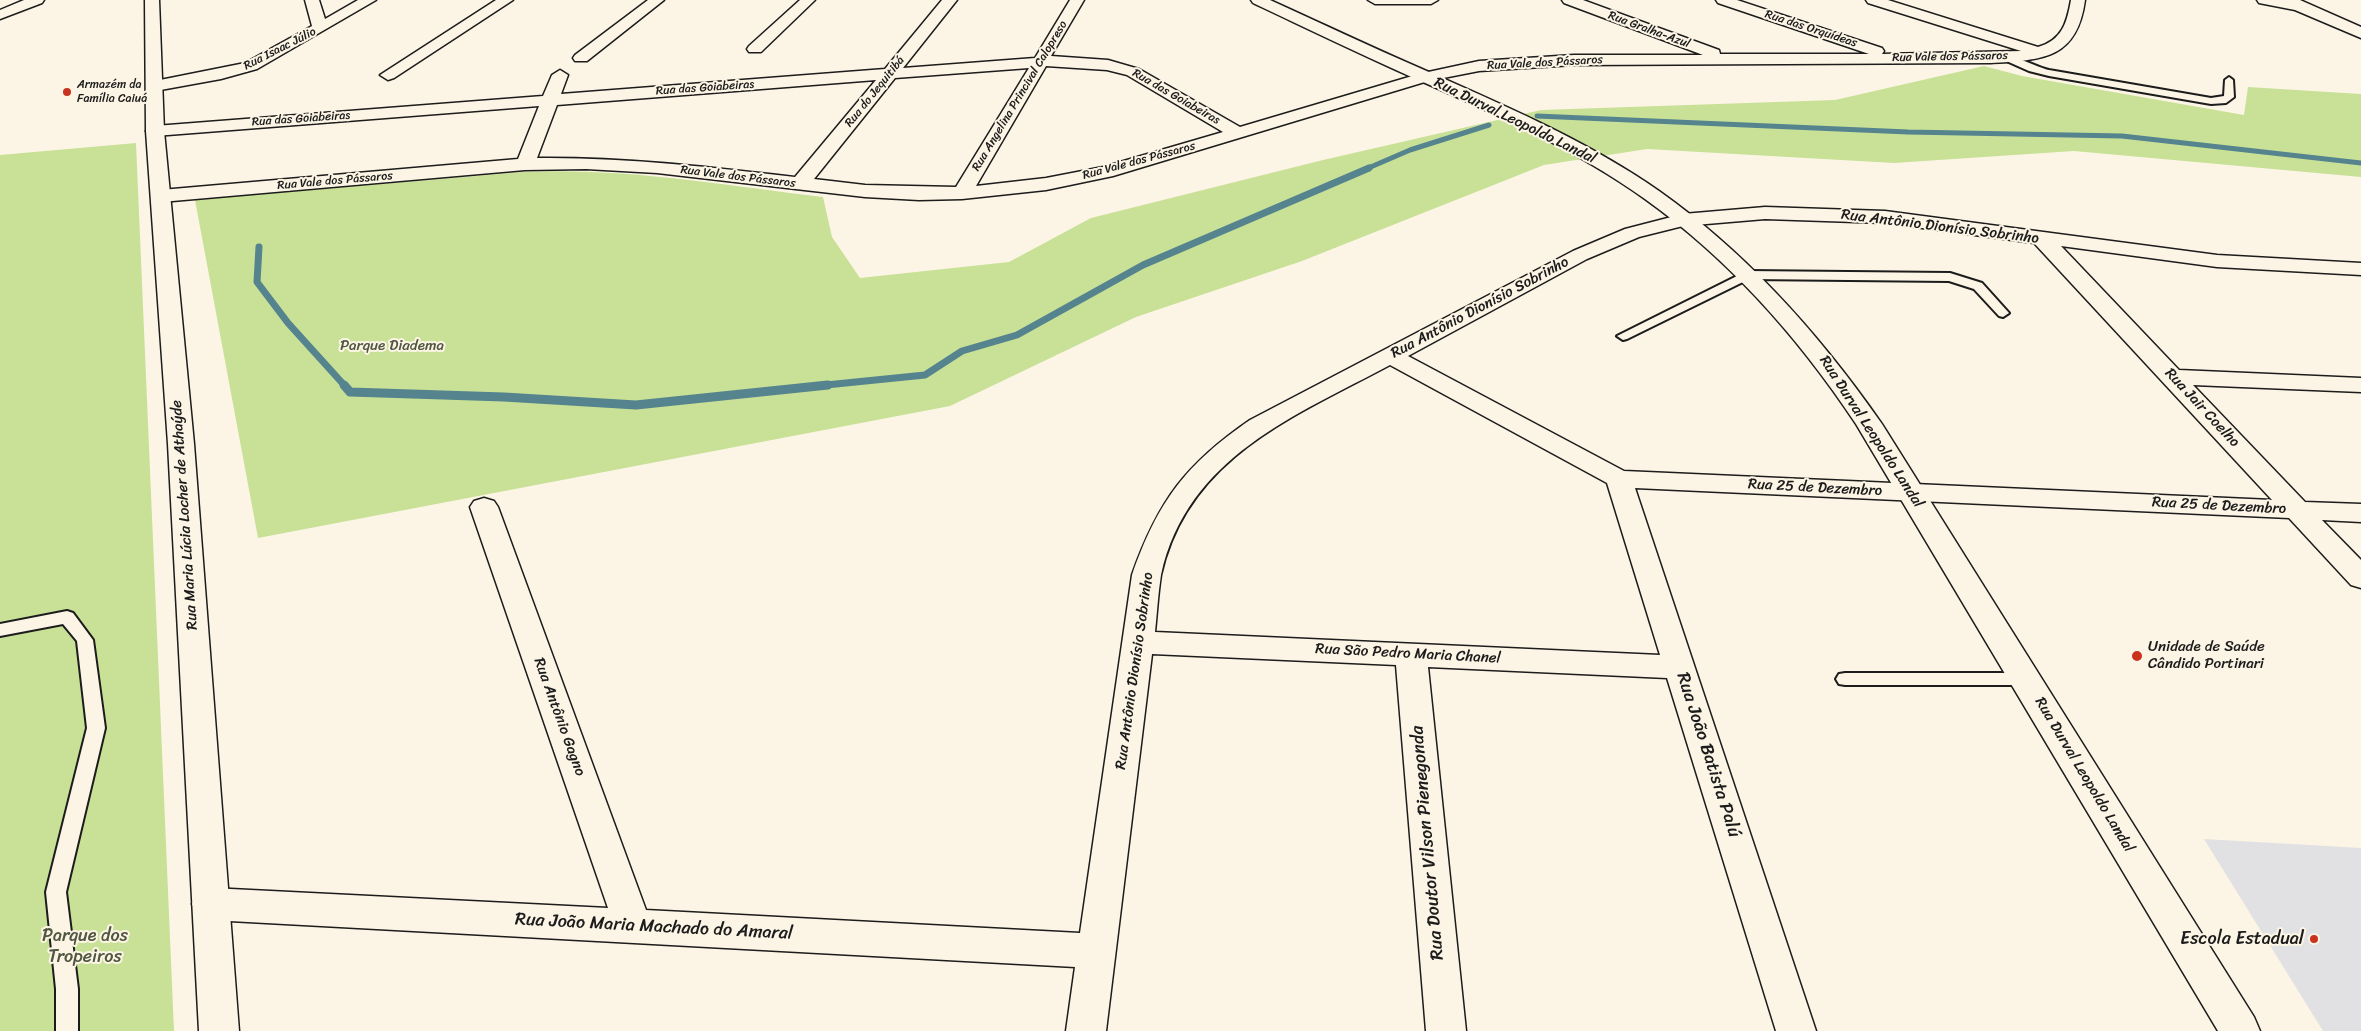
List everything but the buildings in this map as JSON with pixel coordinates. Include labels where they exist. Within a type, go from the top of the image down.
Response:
[{"type":"street","points":[[0,15],[37,0]]},
{"type":"street","name":"Rua Maria Lúcia Locher de Athaýde","points":[[152,0],[155,130],[181,444],[219,1031]]},
{"type":"street","points":[[312,0],[320,28]]},
{"type":"street","name":"Rua Isaac Júlio","points":[[154,86],[221,74],[250,66],[369,0]]},
{"type":"street","points":[[388,75],[506,0]]},
{"type":"street","points":[[581,58],[657,0]]},
{"type":"street","points":[[755,49],[808,0]]},
{"type":"street","name":"Rua do Jequitibá","points":[[800,184],[950,0]]},
{"type":"street","name":"Rua Angelina Princival Calopreso","points":[[962,193],[1077,0]]},
{"type":"street","name":"Rua Durval Leopoldo Landal","points":[[1258,0],[1505,113],[1582,153],[1652,196],[1683,220],[1746,275],[1796,325],[1823,357],[1846,389],[2026,679],[2240,1031]]},
{"type":"street","points":[[1375,0],[1431,0]]},
{"type":"street","name":"Rua Gralha-Azul","points":[[1569,0],[1730,59]]},
{"type":"street","name":"Rua das Orquídeas","points":[[1723,0],[1898,59]]},
{"type":"street","points":[[1873,0],[2038,51]]},
{"type":"street","name":"Rua Vale dos Pássaros","points":[[160,196],[524,164],[617,164],[894,193],[962,193],[1046,184],[1106,172],[1425,77],[1480,66],[1540,60],[2005,57],[2038,51],[2066,38],[2074,24],[2078,0]]},
{"type":"street","points":[[2264,0],[2295,3],[2361,33]]},
{"type":"street","name":"Rua das Goiabeiras","points":[[155,130],[890,73],[1070,61],[1124,68],[1142,76],[1238,133]]},
{"type":"street","points":[[524,164],[560,75]]},
{"type":"street","name":"Rua Antônio Dionísio Sobrinho","points":[[1086,1031],[1147,575],[1156,544],[1171,511],[1187,487],[1232,443],[1259,425],[1608,242],[1632,233],[1683,220],[1765,213],[1851,214],[1913,220],[2042,239],[2217,261],[2361,269]]},
{"type":"street","name":"Rua Jair Coelho","points":[[2042,239],[2361,578]]},
{"type":"street","name":"Rua 25 de Dezembro","points":[[1390,355],[1619,479],[2361,513]]},
{"type":"street","points":[[2172,377],[2361,385]]},
{"type":"street","name":"Rua João Batista Palú","points":[[1619,479],[1796,1031]]},
{"type":"street","name":"Rua Antônio Gagno","points":[[484,507],[633,926]]},
{"type":"street","name":"Rua São Pedro Maria Chanel","points":[[1137,642],[1679,667]]},
{"type":"street","name":"Rua Doutor Vilson Pienegonda","points":[[1411,655],[1446,1031]]},
{"type":"street","name":"Rua João Maria Machado do Amaral","points":[[211,904],[1097,951]]},
{"type":"lane","points":[[2005,57],[2032,69],[2211,101],[2223,101],[2229,96],[2229,80]]},
{"type":"lane","points":[[1623,336],[1746,275],[1950,277],[1978,286],[2004,313]]},
{"type":"lane","points":[[0,630],[67,617],[85,640],[96,728],[56,892],[67,989],[67,1031]]},
{"type":"lane","points":[[1846,679],[2026,679]]},
{"type":"shaded area","name":"Escola Estadual","points":[[2204,839],[2361,848],[2361,1031],[2323,1031]]},
{"type":"green space","name":"Parque Diadema","points":[[1984,66],[2022,76],[2244,115],[2248,87],[2361,94],[2361,177],[2074,151],[1894,163],[1647,149],[1544,165],[1302,261],[1136,317],[950,406],[258,538],[195,200],[522,172],[598,172],[710,182],[823,197],[832,237],[860,278],[1009,262],[1091,218],[1323,160],[1541,110],[1835,100]]},
{"type":"green space","name":"Parque dos Tropeiros","points":[[136,143],[174,1031],[0,1031],[0,155]]},
{"type":"waterway","points":[[1537,116],[1908,132],[2122,136],[2361,163]]},
{"type":"waterway","points":[[1366,169],[1410,150],[1489,125]]},
{"type":"waterway","points":[[816,386],[925,375],[962,351],[1017,335],[1143,265],[1369,168]]},
{"type":"waterway","points":[[259,247],[257,282],[288,323],[345,386]]},
{"type":"waterway","points":[[344,385],[350,392],[504,397],[636,405],[828,385]]},
{"type":"place","name":"Armazém da Família Caiuá","points":[[67,92]]},
{"type":"place","name":"Unidade de Saúde Cândido Portinari","points":[[2137,656]]},
{"type":"place","name":"Escola Estadual","points":[[2314,939]]}]
